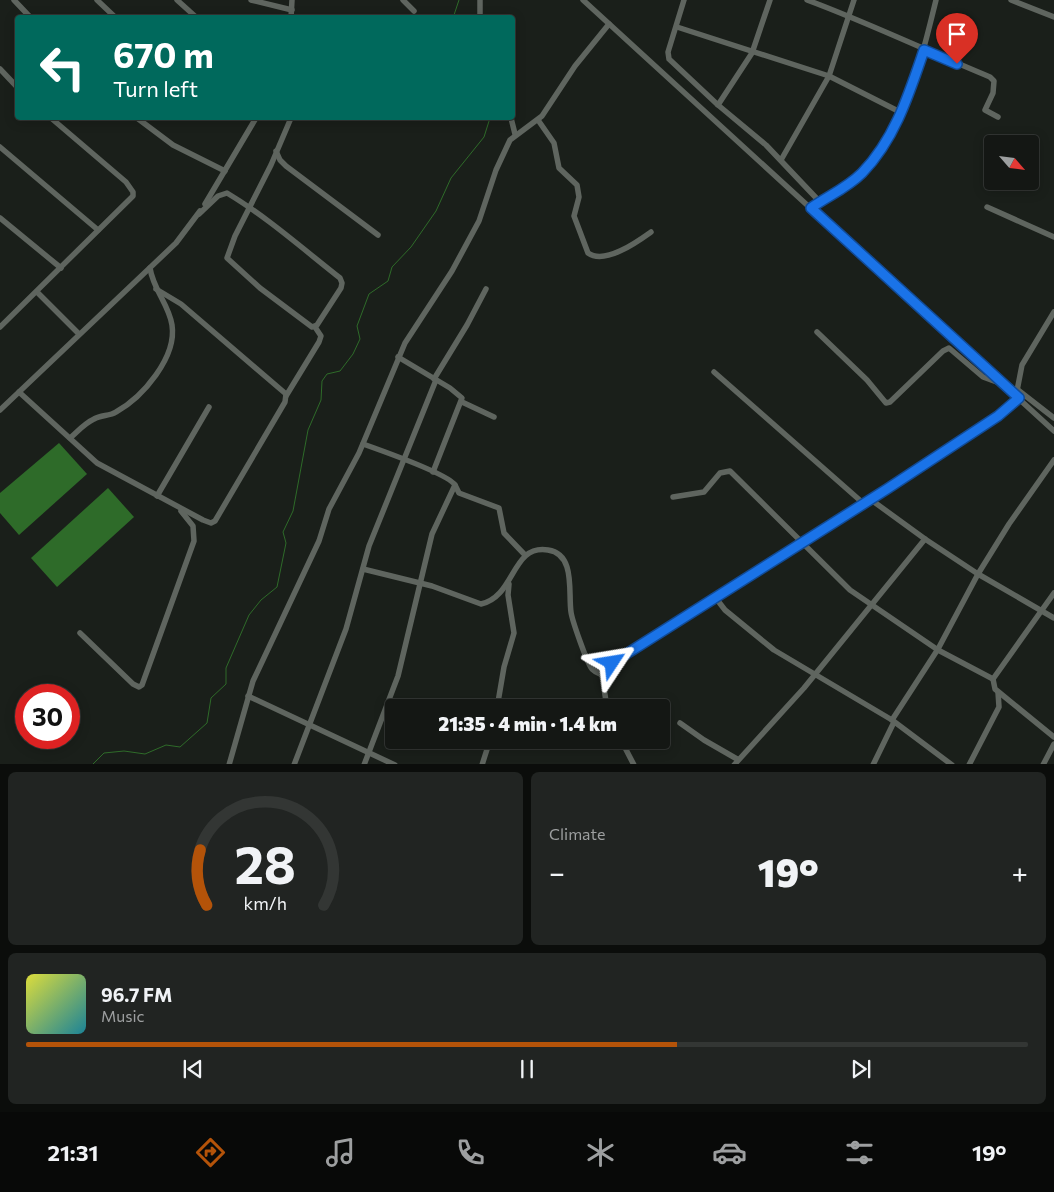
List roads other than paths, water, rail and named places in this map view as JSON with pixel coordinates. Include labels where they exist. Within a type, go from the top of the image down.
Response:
[{"type":"street","points":[[14,0],[28,15]]},
{"type":"street","points":[[97,0],[113,15]]},
{"type":"street","points":[[177,0],[194,15]]},
{"type":"street","points":[[251,0],[292,10]]},
{"type":"street","points":[[291,15],[292,0]]},
{"type":"street","points":[[403,0],[414,11]]},
{"type":"street","points":[[480,0],[480,15]]},
{"type":"street","points":[[583,0],[1004,385],[1054,418]]},
{"type":"street","points":[[684,0],[667,56],[674,66],[781,160],[820,202]]},
{"type":"street","points":[[718,105],[752,53],[770,0]]},
{"type":"street","points":[[807,0],[850,16],[993,79],[994,87],[985,110],[998,117]]},
{"type":"street","points":[[781,160],[828,76],[854,0]]},
{"type":"street","points":[[811,208],[861,174],[902,113],[924,50],[936,0]]},
{"type":"street","points":[[1011,0],[1054,17]]},
{"type":"street","points":[[228,764],[238,737],[248,696],[319,541],[329,509],[364,444],[398,357],[415,325],[452,271],[479,221],[496,170],[507,146],[516,134],[538,120],[574,66],[608,24]]},
{"type":"street","points":[[677,27],[752,53],[828,76],[902,113]]},
{"type":"street","points":[[0,69],[15,85]]},
{"type":"street","points":[[0,327],[128,202],[133,192],[126,182],[53,120]]},
{"type":"street","points":[[140,120],[173,145],[225,171]]},
{"type":"street","points":[[199,214],[252,120]]},
{"type":"street","points":[[19,392],[97,463],[208,522],[216,519],[286,396],[320,342],[321,336],[315,327],[312,327],[275,300],[228,260],[228,252],[290,120]]},
{"type":"street","points":[[512,120],[516,134]]},
{"type":"street","points":[[538,120],[554,143],[559,168],[577,185],[579,197],[574,216],[588,253],[593,256],[630,248],[651,232]]},
{"type":"street","points":[[0,147],[98,230]]},
{"type":"street","points":[[276,151],[280,160],[286,166],[378,235]]},
{"type":"street","points":[[0,410],[176,243],[213,200],[224,193],[248,208],[341,280],[341,288],[315,327]]},
{"type":"street","points":[[987,208],[1054,237]]},
{"type":"street","points":[[0,218],[61,268]]},
{"type":"street","points":[[70,438],[93,419],[117,412],[146,388],[170,352],[173,340],[171,322],[156,289],[150,268]]},
{"type":"street","points":[[156,289],[181,304],[284,391],[286,396]]},
{"type":"street","points":[[294,764],[341,643],[370,546],[435,380],[486,289]]},
{"type":"street","points":[[37,292],[79,334]]},
{"type":"street","points":[[606,699],[602,675],[612,663],[998,416],[1018,395],[1022,365],[1054,312]]},
{"type":"street","points":[[817,332],[866,380],[886,404],[943,351],[949,348],[983,378],[1004,385]]},
{"type":"street","points":[[398,357],[461,396],[462,402],[433,472]]},
{"type":"street","points":[[714,372],[863,503]]},
{"type":"street","points":[[1018,395],[1054,430]]},
{"type":"street","points":[[462,402],[494,416]]},
{"type":"street","points":[[157,496],[209,407]]},
{"type":"street","points":[[364,444],[433,472],[452,482],[459,493],[499,508],[504,533],[525,556]]},
{"type":"street","points":[[873,764],[893,721],[938,649],[978,574],[1009,524],[1054,460]]},
{"type":"street","points":[[673,497],[702,493],[708,489],[720,473],[728,471],[802,541],[835,578],[870,605],[938,649],[993,679]]},
{"type":"street","points":[[364,764],[398,676],[432,534],[455,485]]},
{"type":"street","points":[[870,499],[978,574],[1054,618]]},
{"type":"street","points":[[80,633],[133,684],[139,687],[142,685],[194,541],[193,526],[178,507]]},
{"type":"street","points":[[680,723],[736,762],[794,699],[925,539]]},
{"type":"street","points":[[363,568],[420,583],[481,604],[497,598],[525,556],[538,550],[547,550],[563,559],[570,577],[571,616],[591,668],[602,675]]},
{"type":"street","points":[[499,699],[504,667],[514,633],[508,595],[511,577]]},
{"type":"street","points":[[1054,593],[993,679],[995,689],[998,692],[1054,737]]},
{"type":"street","points":[[715,597],[725,610],[774,650],[893,721],[952,764]]},
{"type":"street","points":[[969,764],[999,707],[998,692]]},
{"type":"street","points":[[248,696],[395,764]]},
{"type":"street","points":[[1043,764],[1054,744]]},
{"type":"street","points":[[482,764],[487,749]]},
{"type":"street","points":[[626,749],[634,764]]},
{"type":"waterway","points":[[454,15],[459,0]]},
{"type":"waterway","points":[[93,764],[104,753],[124,751],[145,754],[166,745],[180,747],[207,723],[211,698],[226,684],[226,668],[249,615],[261,600],[277,587],[286,543],[283,532],[293,511],[308,430],[321,400],[322,381],[327,374],[340,371],[353,354],[360,339],[357,326],[369,294],[388,281],[392,267],[411,247],[436,211],[451,178],[484,137],[489,120]]}]
